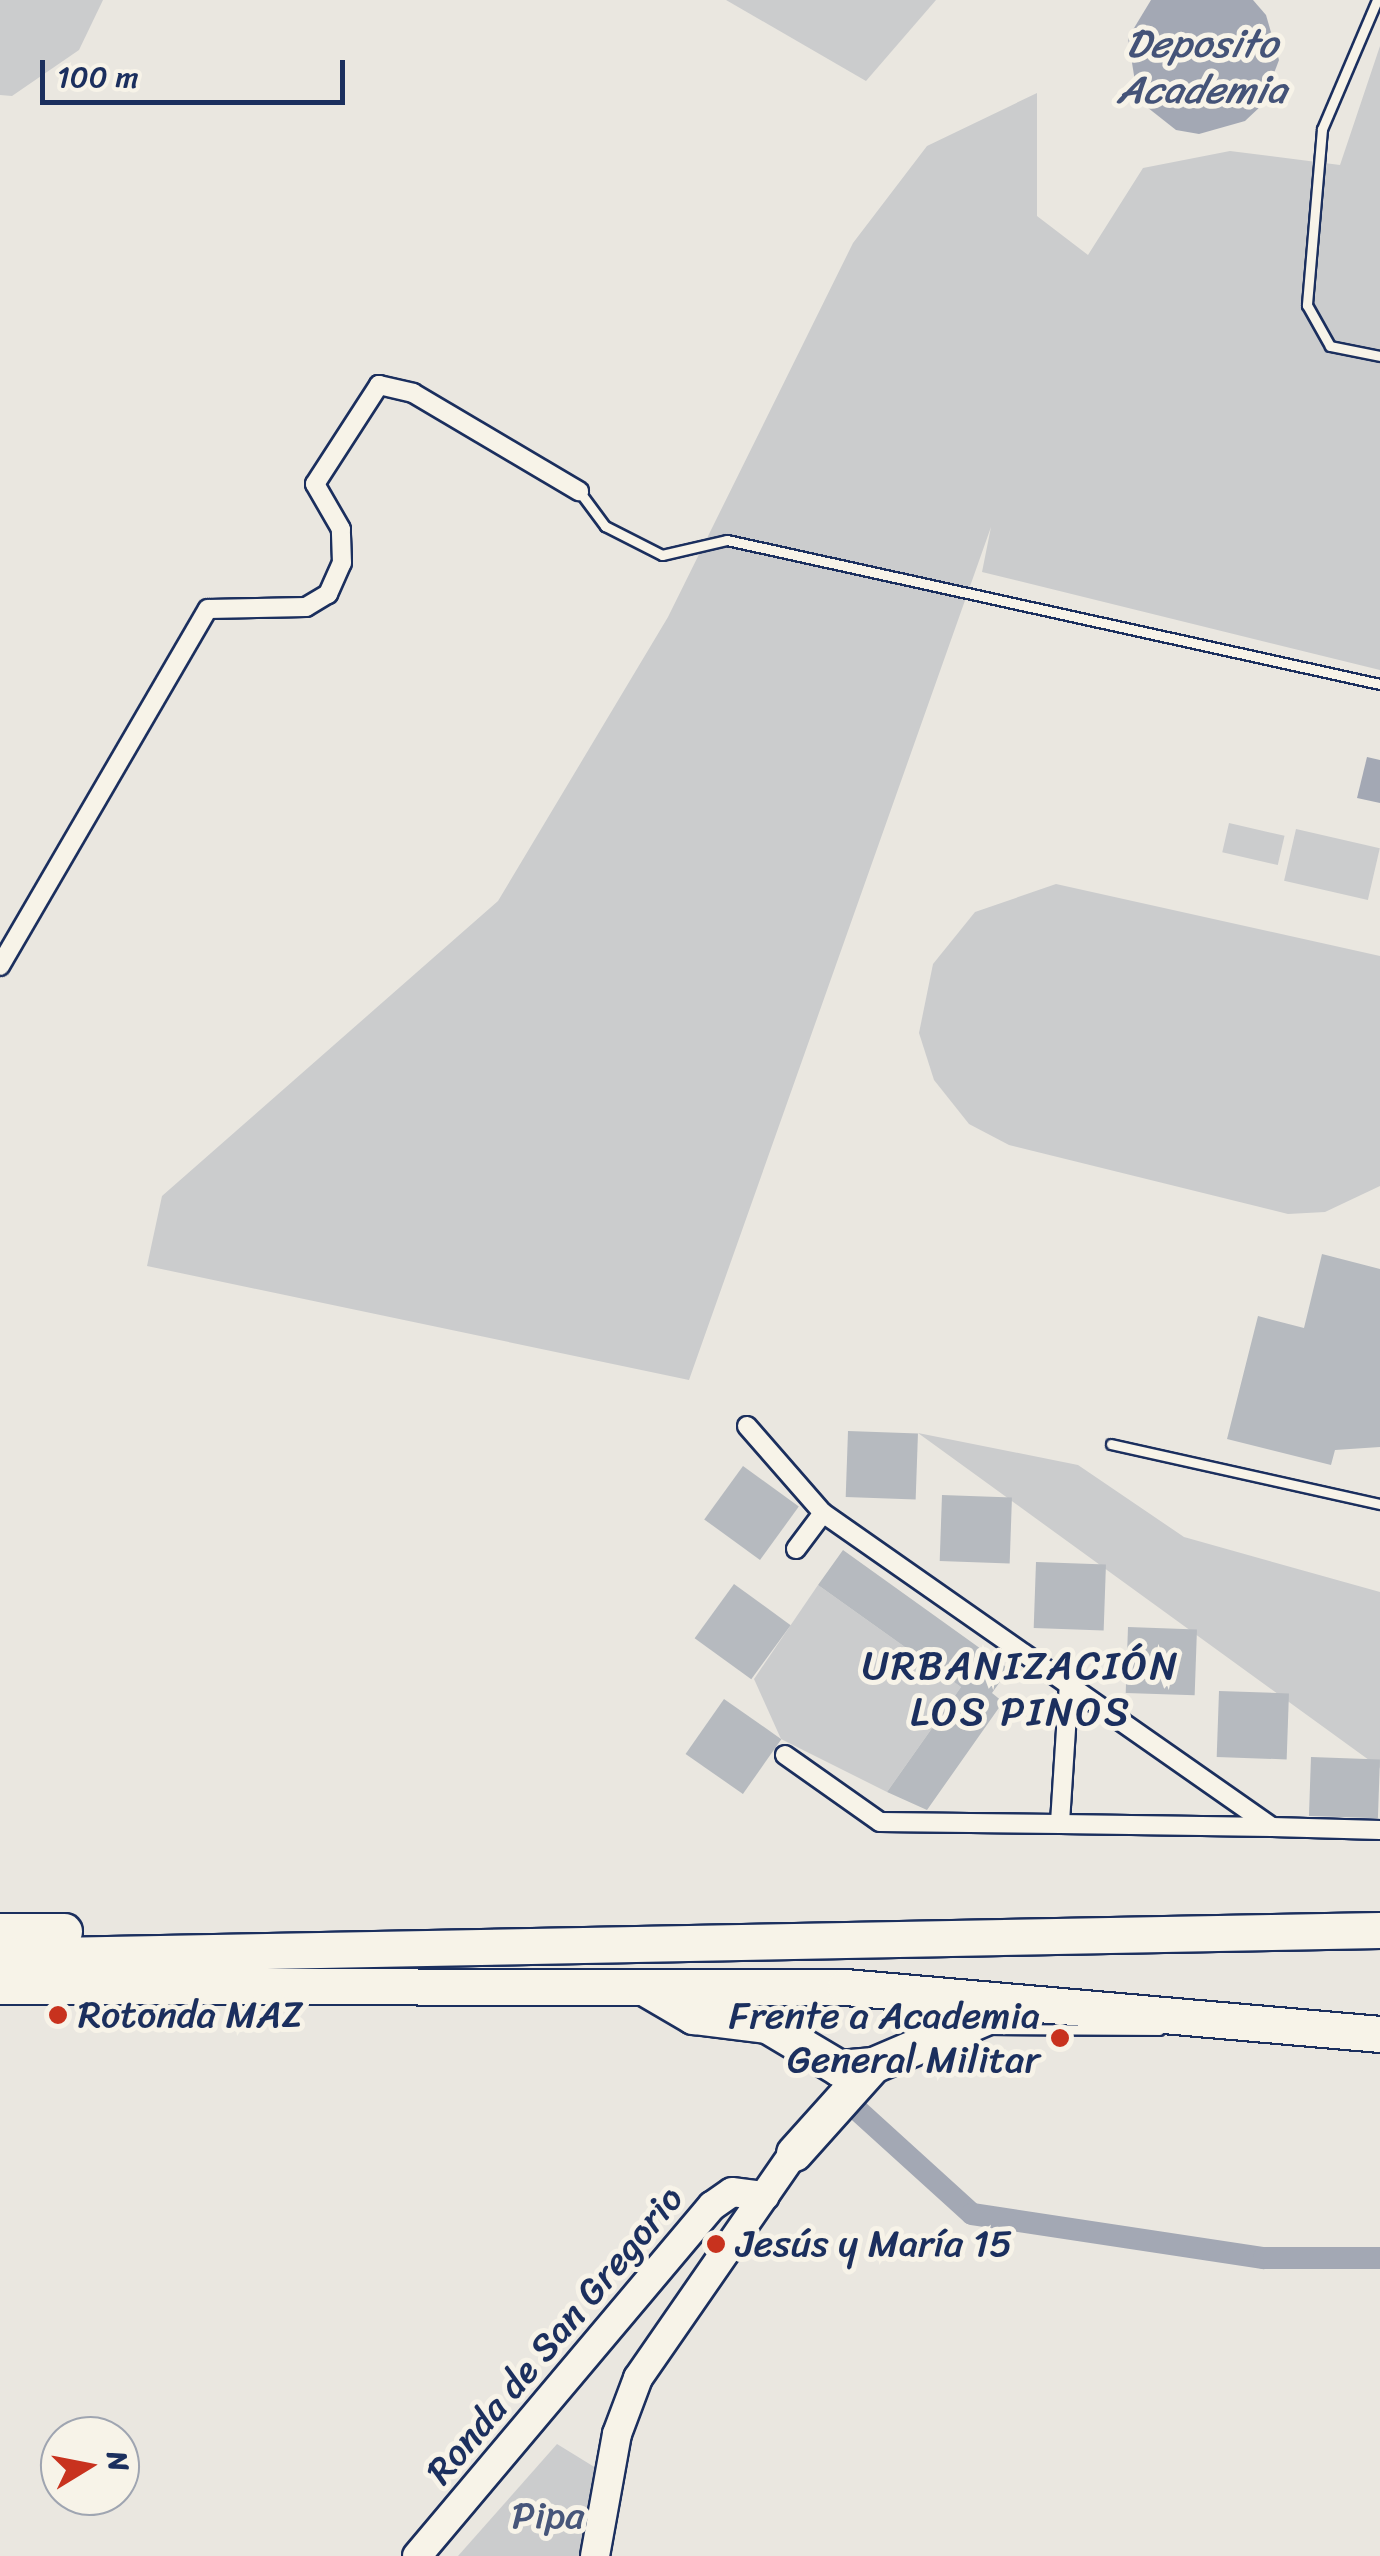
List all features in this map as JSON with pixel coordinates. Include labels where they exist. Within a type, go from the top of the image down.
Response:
[{"type":"highway","points":[[2,1980],[480,1946],[1380,1928]]},
{"type":"highway","points":[[0,1930],[404,1931],[480,1946]]},
{"type":"highway","points":[[2,1980],[641,1986],[1040,2000],[1218,2021],[1380,2034]]},
{"type":"highway","points":[[641,1986],[693,2016],[766,2026],[839,2068],[872,2064],[947,2027],[1040,2000]]},
{"type":"highway","points":[[794,2153],[816,2102],[807,2052]]},
{"type":"highway","points":[[794,2153],[872,2064]]},
{"type":"street","points":[[0,966],[208,610],[306,606],[328,594],[342,563],[341,529],[316,484],[378,385],[412,393],[579,491]]},
{"type":"street","points":[[747,1426],[823,1513],[1272,1827]]},
{"type":"street","points":[[796,1549],[823,1513]]},
{"type":"street","points":[[1060,1824],[1070,1683]]},
{"type":"street","points":[[786,1755],[880,1822],[1380,1830]]},
{"type":"street","points":[[596,2556],[617,2434],[638,2378],[794,2153]]},
{"type":"street","name":"Ronda de San Gregorio","points":[[416,2556],[712,2206],[732,2192],[764,2196]]},
{"type":"lane","points":[[1377,0],[1322,129],[1306,305],[1330,346],[1380,356]]},
{"type":"lane","points":[[579,491],[605,526],[662,555],[726,540],[1380,684]]},
{"type":"lane","points":[[1110,1444],[1380,1504]]},
{"type":"lane","points":[[947,2027],[1126,2033],[1218,2021]]},
{"type":"green space","points":[[0,0],[103,0],[79,50],[12,96],[0,95]]},
{"type":"green space","points":[[726,0],[936,0],[866,81]]},
{"type":"green space","points":[[1380,46],[1380,670],[982,572],[991,527],[689,1380],[147,1266],[162,1196],[498,901],[668,617],[853,243],[927,146],[1037,93],[1037,216],[1088,255],[1143,168],[1230,151],[1340,165]]},
{"type":"green space","points":[[1229,823],[1285,836],[1278,865],[1222,852]]},
{"type":"green space","points":[[1296,829],[1380,848],[1368,900],[1284,881]]},
{"type":"green space","points":[[1056,884],[1380,956],[1380,1186],[1325,1212],[1288,1214],[1009,1145],[969,1124],[934,1080],[919,1033],[933,964],[975,912]]},
{"type":"green space","points":[[918,1433],[1078,1465],[1184,1537],[1380,1592],[1380,1768]]},
{"type":"green space","points":[[818,1585],[961,1687],[887,1792],[781,1739],[754,1679]]},
{"type":"green space","name":"Pipa","points":[[557,2444],[596,2468],[582,2556],[458,2556]]},
{"type":"water","name":"Deposito Academia","points":[[1151,0],[1253,0],[1266,15],[1279,60],[1262,105],[1245,121],[1199,134],[1176,130],[1138,100],[1128,38]]},
{"type":"water","points":[[1367,757],[1380,760],[1380,803],[1357,798]]},
{"type":"building","points":[[1322,1254],[1380,1269],[1380,1447],[1335,1450],[1331,1465],[1227,1439],[1258,1316],[1304,1328]]},
{"type":"building","points":[[848,1431],[918,1433],[916,1499],[846,1497]]},
{"type":"building","points":[[743,1466],[799,1507],[760,1560],[704,1519]]},
{"type":"building","points":[[942,1495],[1012,1497],[1010,1563],[940,1561]]},
{"type":"building","points":[[843,1550],[1009,1669],[992,1693],[1003,1702],[927,1810],[887,1792],[961,1687],[818,1585]]},
{"type":"building","points":[[1036,1562],[1106,1564],[1104,1630],[1034,1628]]},
{"type":"building","points":[[734,1584],[791,1625],[751,1679],[695,1638]]},
{"type":"building","points":[[1128,1627],[1197,1629],[1195,1695],[1126,1693]]},
{"type":"building","points":[[1219,1691],[1289,1693],[1287,1759],[1217,1757]]},
{"type":"building","points":[[724,1699],[781,1739],[743,1794],[686,1754]]},
{"type":"building","points":[[1311,1757],[1380,1759],[1378,1818],[1309,1816]]},
{"type":"waterway","points":[[854,2107],[972,2214],[1264,2258],[1380,2258]]},
{"type":"place","name":"Rotonda MAZ","points":[[58,2015]]},
{"type":"place","name":"Frente a Academia General Militar","points":[[1060,2038]]},
{"type":"place","name":"Jesús y María 15","points":[[716,2244]]},
{"type":"district","name":"URBANIZACIÓN LOS PINOS","points":[[1021,1689]]}]
